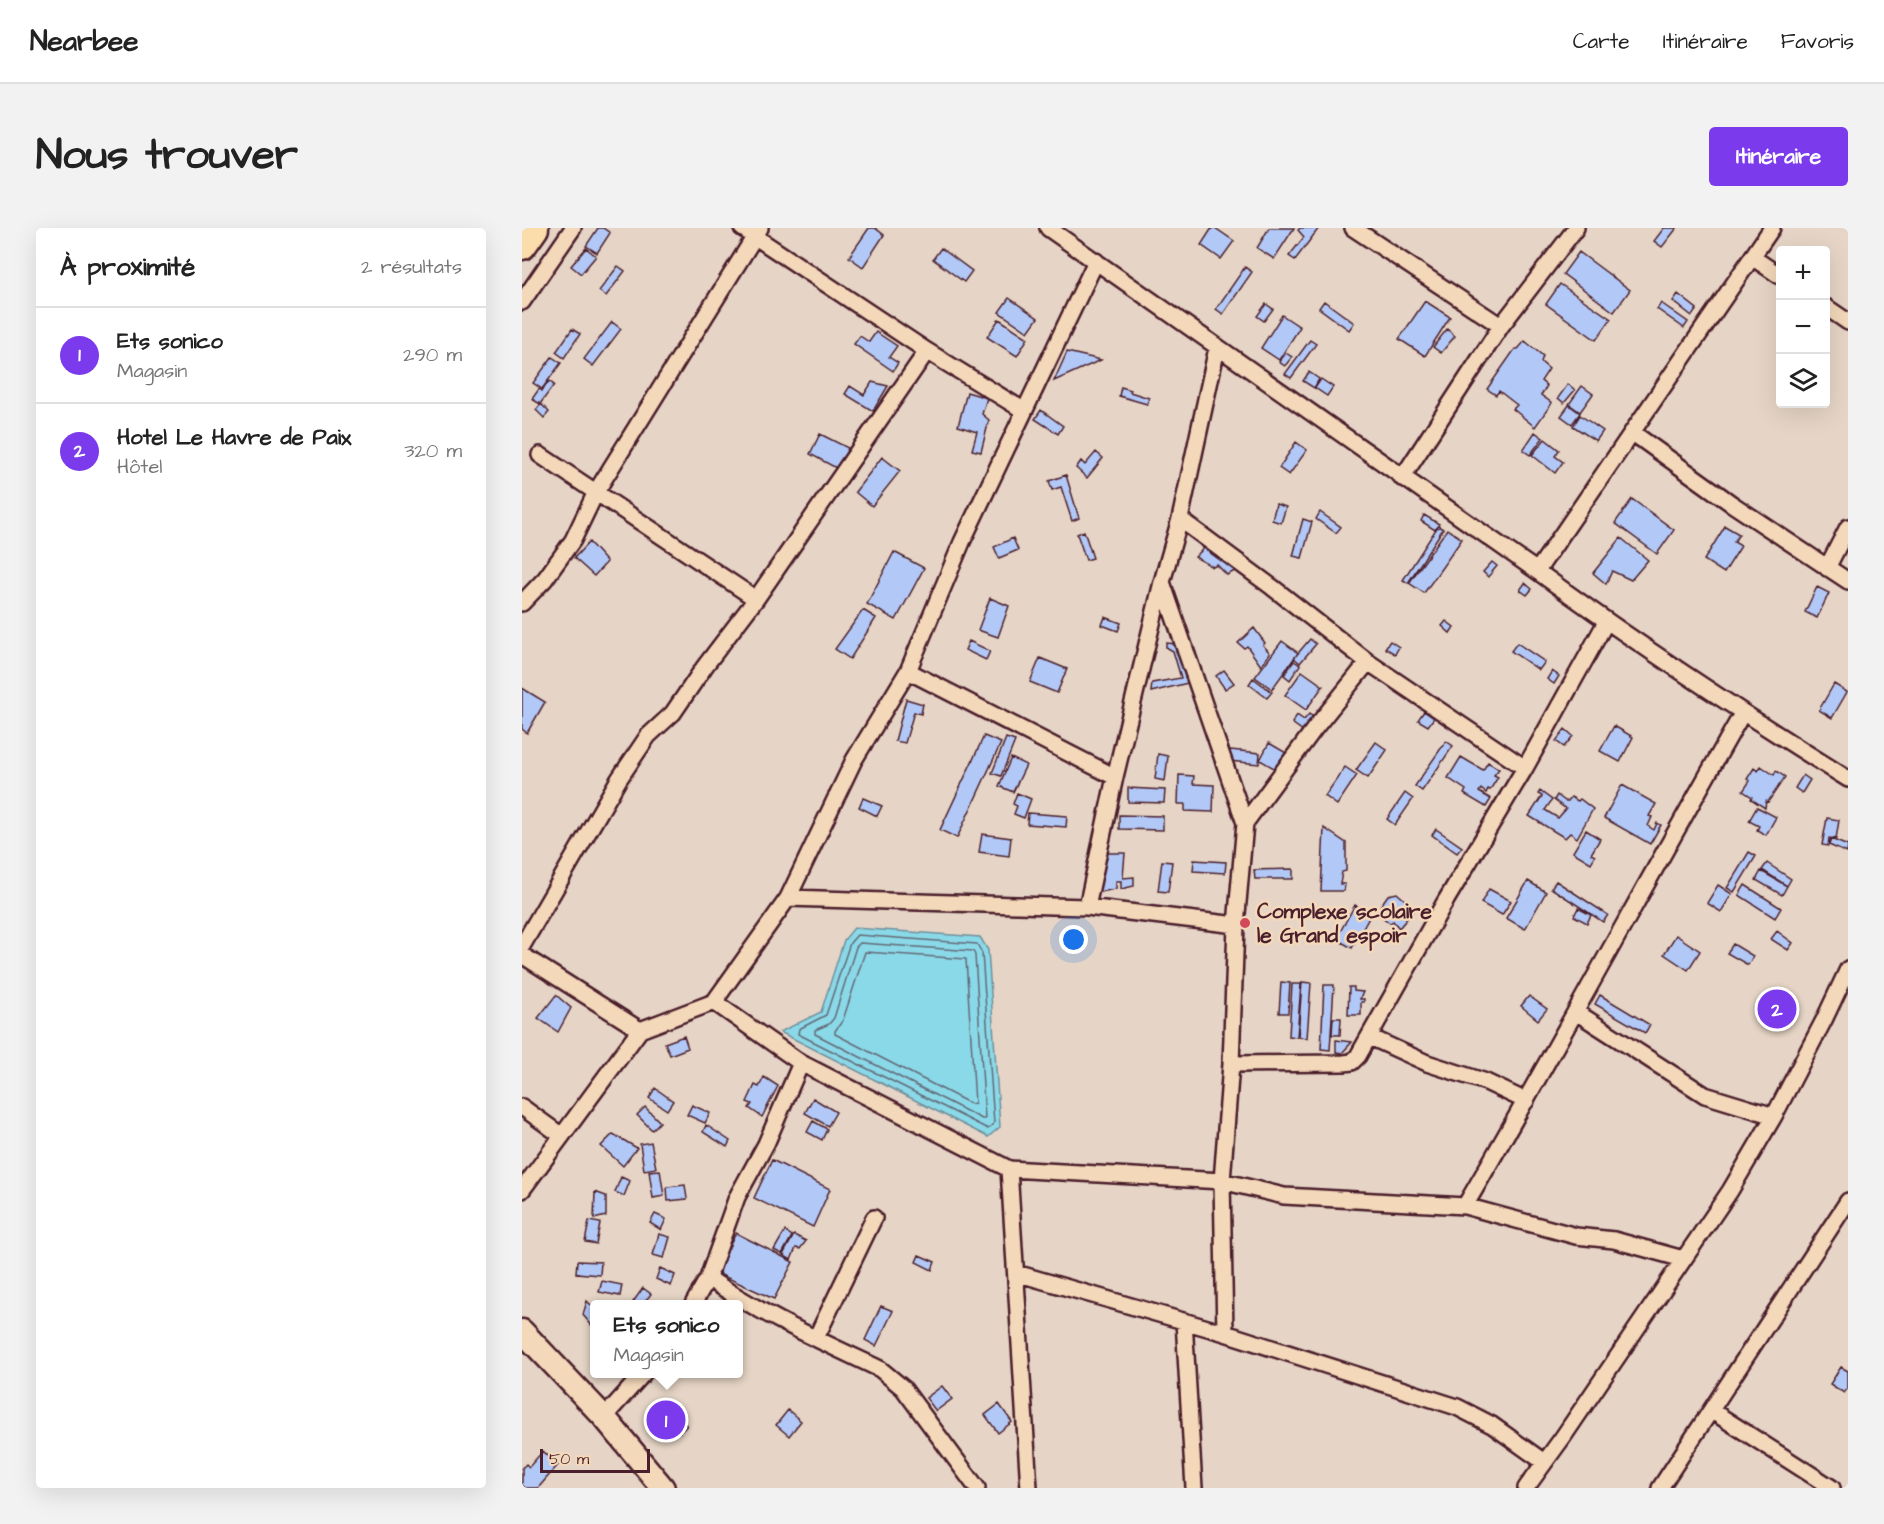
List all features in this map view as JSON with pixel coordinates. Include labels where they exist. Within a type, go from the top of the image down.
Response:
[{"type":"highway","points":[[522,245],[534,228]]},
{"type":"street","points":[[522,302],[573,228]]},
{"type":"street","points":[[1048,228],[1537,571],[1606,622],[1742,714],[1848,779]]},
{"type":"street","points":[[1353,228],[1501,326]]},
{"type":"street","points":[[1402,478],[1501,326],[1576,228]]},
{"type":"street","points":[[1537,571],[1772,228]]},
{"type":"street","points":[[522,603],[545,579],[573,540],[596,492],[752,231],[927,351],[1023,410]]},
{"type":"street","points":[[1752,257],[1776,273]]},
{"type":"street","points":[[522,1190],[640,1030],[714,1002],[788,898],[854,760],[908,671],[962,542],[1096,261]]},
{"type":"street","points":[[1830,310],[1848,322]]},
{"type":"street","points":[[1087,907],[1115,777],[1162,582],[1180,519],[1217,348]]},
{"type":"street","points":[[522,946],[619,779],[648,736],[673,713],[756,599],[927,351]]},
{"type":"street","points":[[1633,433],[1848,581]]},
{"type":"street","points":[[540,454],[756,599]]},
{"type":"street","points":[[1180,519],[1368,662],[1525,768]]},
{"type":"street","points":[[1827,568],[1848,527]]},
{"type":"street","points":[[1162,582],[1245,823],[1236,925],[1231,1064],[1222,1181],[1224,1333]]},
{"type":"street","points":[[1231,1064],[1352,1062],[1358,1056],[1445,902],[1525,768],[1606,622]]},
{"type":"street","points":[[1245,823],[1315,728],[1368,662]]},
{"type":"street","points":[[908,671],[1115,777]]},
{"type":"street","points":[[1465,1206],[1576,1012],[1653,868],[1742,714]]},
{"type":"street","points":[[788,898],[1087,907],[1236,925]]},
{"type":"street","points":[[522,955],[640,1030]]},
{"type":"street","points":[[1526,1488],[1730,1191],[1773,1116],[1848,969]]},
{"type":"street","points":[[714,1002],[801,1063],[1010,1169],[1222,1181],[1284,1196],[1465,1206],[1575,1236],[1614,1240],[1683,1259]]},
{"type":"street","points":[[1576,1012],[1705,1095],[1773,1116]]},
{"type":"street","points":[[1370,1037],[1427,1063],[1486,1082],[1526,1101]]},
{"type":"street","points":[[696,1300],[708,1278],[737,1197],[766,1144],[801,1063]]},
{"type":"street","points":[[522,1107],[561,1136]]},
{"type":"street","points":[[1010,1169],[1029,1488]]},
{"type":"street","points":[[1660,1488],[1848,1201]]},
{"type":"street","points":[[816,1338],[874,1218]]},
{"type":"street","points":[[1016,1273],[1224,1333],[1457,1407],[1492,1425],[1544,1462]]},
{"type":"street","points":[[708,1278],[771,1317],[880,1369],[903,1388],[977,1488]]},
{"type":"street","points":[[1184,1321],[1194,1488]]},
{"type":"street","points":[[522,1331],[604,1417],[663,1488]]},
{"type":"street","points":[[604,1417],[639,1378]]},
{"type":"street","points":[[1712,1411],[1832,1488]]},
{"type":"water","points":[[854,928],[980,937],[988,950],[1000,1127],[988,1137],[780,1032],[821,1012],[844,940]]},
{"type":"building","points":[[598,228],[603,228],[610,233],[597,253],[586,246]]},
{"type":"building","points":[[869,228],[875,228],[884,235],[863,267],[849,257]]},
{"type":"building","points":[[1212,228],[1234,241],[1221,259],[1201,245]]},
{"type":"building","points":[[1269,228],[1294,228],[1274,259],[1257,248]]},
{"type":"building","points":[[1300,228],[1319,228],[1295,260],[1289,256],[1304,237],[1298,230]]},
{"type":"building","points":[[1664,228],[1677,228],[1662,247],[1654,241]]},
{"type":"building","points":[[586,248],[596,256],[581,274],[571,266]]},
{"type":"building","points":[[941,248],[972,271],[964,282],[933,259]]},
{"type":"building","points":[[1579,252],[1630,290],[1614,312],[1563,274]]},
{"type":"building","points":[[618,266],[625,271],[606,296],[599,291]]},
{"type":"building","points":[[1245,267],[1252,272],[1223,314],[1216,309]]},
{"type":"building","points":[[1560,284],[1611,319],[1596,340],[1546,304]]},
{"type":"building","points":[[1678,294],[1697,309],[1692,316],[1673,301]]},
{"type":"building","points":[[1009,298],[1038,318],[1028,332],[999,312]]},
{"type":"building","points":[[1324,301],[1354,323],[1349,330],[1319,308]]},
{"type":"building","points":[[1425,301],[1450,317],[1425,356],[1399,339]]},
{"type":"building","points":[[1661,303],[1688,322],[1684,328],[1657,309]]},
{"type":"building","points":[[1266,304],[1273,309],[1264,321],[1257,316]]},
{"type":"building","points":[[1282,315],[1300,327],[1279,360],[1261,348]]},
{"type":"building","points":[[999,319],[1028,338],[1017,356],[987,337]]},
{"type":"building","points":[[612,322],[621,329],[593,366],[584,359]]},
{"type":"building","points":[[572,329],[580,334],[564,358],[556,352]]},
{"type":"building","points":[[1447,329],[1455,336],[1441,353],[1433,347]]},
{"type":"building","points":[[876,332],[897,346],[889,357],[898,363],[893,371],[854,344],[860,336],[869,342]]},
{"type":"building","points":[[1310,340],[1316,344],[1291,378],[1285,374]]},
{"type":"building","points":[[1525,341],[1543,356],[1541,362],[1549,369],[1541,381],[1547,386],[1541,395],[1552,403],[1535,427],[1513,409],[1517,405],[1499,391],[1496,395],[1487,389],[1515,349],[1518,349]]},
{"type":"building","points":[[1067,352],[1101,360],[1054,381]]},
{"type":"building","points":[[1286,353],[1292,357],[1285,366],[1279,362]]},
{"type":"building","points":[[552,357],[561,363],[542,389],[533,383]]},
{"type":"building","points":[[1309,372],[1319,379],[1314,388],[1303,381]]},
{"type":"building","points":[[1321,379],[1333,387],[1327,396],[1315,388]]},
{"type":"building","points":[[549,381],[554,385],[540,404],[532,399],[539,389],[542,391]]},
{"type":"building","points":[[872,382],[888,386],[873,411],[845,394],[850,386],[864,395]]},
{"type":"building","points":[[1568,384],[1575,390],[1564,403],[1558,398]]},
{"type":"building","points":[[1582,386],[1593,394],[1580,412],[1569,404]]},
{"type":"building","points":[[1121,387],[1149,398],[1147,404],[1119,396]]},
{"type":"building","points":[[967,392],[987,398],[982,414],[989,420],[981,452],[972,450],[977,432],[958,426]]},
{"type":"building","points":[[541,404],[549,412],[544,418],[536,410]]},
{"type":"building","points":[[1569,405],[1580,413],[1572,424],[1561,416]]},
{"type":"building","points":[[1041,410],[1063,426],[1058,434],[1035,419]]},
{"type":"building","points":[[1580,415],[1603,431],[1596,441],[1573,426]]},
{"type":"building","points":[[1535,432],[1543,438],[1530,455],[1523,450]]},
{"type":"building","points":[[820,434],[848,448],[838,469],[810,454]]},
{"type":"building","points":[[1545,439],[1559,450],[1555,456],[1563,462],[1555,473],[1532,455]]},
{"type":"building","points":[[1296,442],[1307,450],[1289,475],[1279,468]]},
{"type":"building","points":[[1096,452],[1103,458],[1087,478],[1076,468],[1081,461],[1085,465]]},
{"type":"building","points":[[882,457],[900,471],[872,506],[855,492]]},
{"type":"building","points":[[1066,475],[1079,518],[1072,521],[1061,487],[1052,490],[1049,481]]},
{"type":"building","points":[[1632,499],[1674,530],[1657,554],[1615,523]]},
{"type":"building","points":[[1276,504],[1286,507],[1281,523],[1272,520]]},
{"type":"building","points":[[1320,512],[1341,527],[1336,533],[1316,519]]},
{"type":"building","points":[[1424,515],[1439,524],[1435,530],[1421,521]]},
{"type":"building","points":[[1303,519],[1312,522],[1302,558],[1293,556]]},
{"type":"building","points":[[1438,526],[1443,529],[1408,583],[1403,580]]},
{"type":"building","points":[[1725,526],[1739,534],[1734,542],[1741,546],[1724,573],[1704,560]]},
{"type":"building","points":[[1447,529],[1462,539],[1424,593],[1409,583]]},
{"type":"building","points":[[1084,531],[1093,558],[1086,560],[1077,534]]},
{"type":"building","points":[[1013,538],[1018,550],[999,558],[994,547]]},
{"type":"building","points":[[1621,538],[1648,560],[1631,580],[1612,571],[1606,584],[1593,573]]},
{"type":"building","points":[[589,542],[607,562],[594,576],[574,558]]},
{"type":"building","points":[[1204,548],[1239,569],[1227,575],[1217,565],[1213,567],[1195,557]]},
{"type":"building","points":[[894,552],[924,568],[896,620],[867,604]]},
{"type":"building","points":[[1492,562],[1497,566],[1488,577],[1483,572]]},
{"type":"building","points":[[1525,583],[1532,589],[1527,595],[1520,590]]},
{"type":"building","points":[[1817,587],[1829,593],[1817,618],[1805,612]]},
{"type":"building","points":[[990,598],[1009,606],[998,637],[978,630]]},
{"type":"building","points":[[863,610],[876,618],[850,659],[835,649]]},
{"type":"building","points":[[1105,617],[1121,623],[1118,631],[1102,625]]},
{"type":"building","points":[[1446,621],[1454,627],[1450,633],[1442,626]]},
{"type":"building","points":[[1254,628],[1270,653],[1261,666],[1247,646],[1244,648],[1238,643]]},
{"type":"building","points":[[1310,639],[1316,644],[1300,663],[1294,658]]},
{"type":"building","points":[[969,641],[990,651],[986,660],[965,650]]},
{"type":"building","points":[[1282,641],[1298,653],[1272,689],[1255,677]]},
{"type":"building","points":[[1390,641],[1399,647],[1395,654],[1385,648]]},
{"type":"building","points":[[1166,643],[1176,644],[1192,682],[1151,692],[1152,683],[1181,678],[1173,651],[1166,647]]},
{"type":"building","points":[[1517,643],[1545,662],[1539,670],[1511,651]]},
{"type":"building","points":[[1040,658],[1067,669],[1057,693],[1030,682]]},
{"type":"building","points":[[1294,661],[1300,665],[1290,680],[1284,675]]},
{"type":"building","points":[[1224,670],[1234,683],[1225,689],[1216,676]]},
{"type":"building","points":[[1302,671],[1323,686],[1306,710],[1285,695]]},
{"type":"building","points":[[1552,671],[1559,676],[1554,684],[1547,679]]},
{"type":"building","points":[[1253,678],[1272,692],[1267,698],[1249,684]]},
{"type":"building","points":[[1834,684],[1847,692],[1832,718],[1819,710]]},
{"type":"building","points":[[522,688],[545,702],[527,733],[522,729]]},
{"type":"building","points":[[906,699],[923,704],[921,714],[914,712],[905,743],[895,741]]},
{"type":"building","points":[[1424,711],[1434,718],[1428,726],[1418,720]]},
{"type":"building","points":[[1309,714],[1313,717],[1303,731],[1292,723],[1297,715],[1304,720]]},
{"type":"building","points":[[1614,726],[1633,737],[1620,762],[1600,751]]},
{"type":"building","points":[[1565,729],[1573,736],[1564,747],[1556,741]]},
{"type":"building","points":[[984,736],[1001,743],[957,838],[940,830]]},
{"type":"building","points":[[1006,738],[1015,741],[1001,776],[992,773]]},
{"type":"building","points":[[1446,741],[1453,746],[1422,791],[1415,786]]},
{"type":"building","points":[[1376,742],[1387,750],[1368,778],[1356,770]]},
{"type":"building","points":[[1269,743],[1288,754],[1279,771],[1260,760]]},
{"type":"building","points":[[1230,750],[1260,753],[1259,764],[1229,761]]},
{"type":"building","points":[[1158,754],[1168,756],[1165,781],[1155,779]]},
{"type":"building","points":[[1461,757],[1483,770],[1488,762],[1499,769],[1494,775],[1498,777],[1490,790],[1488,789],[1486,793],[1481,789],[1479,792],[1491,799],[1486,807],[1464,794],[1466,790],[1448,778]]},
{"type":"building","points":[[1011,758],[1026,765],[1013,792],[999,786]]},
{"type":"building","points":[[1761,766],[1774,775],[1776,771],[1785,777],[1768,802],[1766,801],[1765,808],[1743,791],[1750,781],[1747,779],[1754,768],[1758,771]]},
{"type":"building","points":[[1345,767],[1357,775],[1337,805],[1325,796]]},
{"type":"building","points":[[1179,775],[1194,776],[1193,784],[1214,785],[1213,812],[1185,811],[1185,804],[1178,804]]},
{"type":"building","points":[[1803,775],[1810,780],[1802,793],[1795,788]]},
{"type":"building","points":[[1622,785],[1656,804],[1649,816],[1652,817],[1648,826],[1654,830],[1657,823],[1661,825],[1650,844],[1604,818]]},
{"type":"building","points":[[1128,788],[1165,790],[1164,803],[1128,802]]},
{"type":"building","points":[[1540,791],[1552,800],[1545,810],[1558,818],[1566,809],[1554,800],[1557,795],[1565,801],[1571,797],[1578,801],[1580,799],[1593,809],[1577,838],[1570,833],[1565,838],[1529,816],[1542,796],[1538,794]]},
{"type":"building","points":[[1017,793],[1031,799],[1024,818],[1014,814],[1017,806],[1013,804]]},
{"type":"building","points":[[1405,793],[1413,799],[1395,825],[1387,819]]},
{"type":"building","points":[[863,798],[882,806],[877,816],[859,807]]},
{"type":"building","points":[[1757,807],[1776,817],[1766,835],[1757,830],[1759,826],[1749,821]]},
{"type":"building","points":[[1028,813],[1067,816],[1066,827],[1027,824]]},
{"type":"building","points":[[1119,815],[1163,816],[1163,830],[1119,829]]},
{"type":"building","points":[[1827,818],[1839,820],[1836,839],[1829,838],[1828,846],[1822,845]]},
{"type":"building","points":[[1324,828],[1346,843],[1346,871],[1342,872],[1340,884],[1345,884],[1344,891],[1321,891]]},
{"type":"building","points":[[1436,829],[1462,847],[1457,853],[1432,835]]},
{"type":"building","points":[[1586,830],[1600,839],[1591,854],[1595,856],[1591,863],[1573,852]]},
{"type":"building","points":[[982,834],[1011,838],[1009,856],[979,852]]},
{"type":"building","points":[[1831,839],[1848,846],[1847,853],[1829,845]]},
{"type":"building","points":[[1749,852],[1756,856],[1734,892],[1727,888]]},
{"type":"building","points":[[1106,853],[1125,853],[1123,878],[1134,877],[1134,886],[1121,889],[1121,881],[1116,881],[1116,889],[1101,892],[1097,889],[1100,879],[1103,879],[1100,876]]},
{"type":"building","points":[[1194,860],[1226,862],[1225,873],[1193,871]]},
{"type":"building","points":[[1162,861],[1172,862],[1168,892],[1158,891]]},
{"type":"building","points":[[1767,863],[1791,879],[1787,886],[1762,870]]},
{"type":"building","points":[[1293,869],[1293,879],[1255,879],[1254,870]]},
{"type":"building","points":[[1761,871],[1787,886],[1782,895],[1756,880]]},
{"type":"building","points":[[1528,881],[1546,892],[1525,929],[1506,918]]},
{"type":"building","points":[[1556,881],[1608,915],[1603,922],[1551,888]]},
{"type":"building","points":[[1718,885],[1732,894],[1721,912],[1707,903]]},
{"type":"building","points":[[1745,885],[1781,908],[1775,918],[1739,895]]},
{"type":"building","points":[[1489,889],[1511,901],[1502,915],[1481,903]]},
{"type":"building","points":[[1397,893],[1415,909],[1399,928],[1393,921],[1390,923],[1376,912],[1388,895]]},
{"type":"building","points":[[1355,905],[1371,914],[1352,948],[1336,939]]},
{"type":"building","points":[[1578,908],[1591,915],[1587,923],[1574,916]]},
{"type":"building","points":[[1777,931],[1793,943],[1788,950],[1771,939]]},
{"type":"building","points":[[1676,935],[1700,951],[1688,970],[1664,954]]},
{"type":"building","points":[[1733,944],[1753,956],[1748,965],[1727,953]]},
{"type":"building","points":[[1281,982],[1290,983],[1288,1013],[1279,1013]]},
{"type":"building","points":[[1302,982],[1311,983],[1307,1038],[1298,1037]]},
{"type":"building","points":[[1292,984],[1301,984],[1297,1037],[1289,1036]]},
{"type":"building","points":[[1324,985],[1334,985],[1330,1050],[1321,1049]]},
{"type":"building","points":[[1349,987],[1354,987],[1354,991],[1363,992],[1360,999],[1364,999],[1364,1002],[1361,1002],[1361,1015],[1348,1015]]},
{"type":"building","points":[[556,995],[571,1008],[558,1032],[538,1018]]},
{"type":"building","points":[[1600,995],[1650,1025],[1645,1033],[1595,1004]]},
{"type":"building","points":[[1529,996],[1547,1009],[1538,1020],[1521,1006]]},
{"type":"building","points":[[1333,1018],[1341,1018],[1340,1035],[1332,1035]]},
{"type":"building","points":[[684,1036],[688,1048],[670,1055],[665,1043]]},
{"type":"building","points":[[1336,1040],[1352,1042],[1342,1053],[1336,1052]]},
{"type":"building","points":[[764,1077],[778,1086],[762,1117],[749,1108],[752,1104],[747,1102],[755,1085],[759,1087]]},
{"type":"building","points":[[655,1088],[673,1101],[667,1110],[649,1098]]},
{"type":"building","points":[[813,1098],[836,1112],[828,1126],[805,1113]]},
{"type":"building","points":[[692,1105],[710,1113],[705,1123],[687,1115]]},
{"type":"building","points":[[645,1107],[660,1122],[652,1130],[637,1115]]},
{"type":"building","points":[[813,1121],[827,1129],[822,1140],[807,1132]]},
{"type":"building","points":[[706,1125],[730,1141],[727,1147],[703,1132]]},
{"type":"building","points":[[613,1134],[637,1148],[623,1166],[601,1146]]},
{"type":"building","points":[[651,1142],[656,1168],[644,1170],[640,1144]]},
{"type":"building","points":[[772,1160],[830,1189],[813,1227],[754,1198]]},
{"type":"building","points":[[660,1170],[664,1196],[653,1198],[649,1171]]},
{"type":"building","points":[[621,1177],[630,1181],[624,1196],[615,1192]]},
{"type":"building","points":[[685,1185],[687,1199],[668,1201],[667,1187]]},
{"type":"building","points":[[595,1192],[606,1196],[606,1216],[594,1219]]},
{"type":"building","points":[[655,1214],[666,1219],[661,1230],[650,1223]]},
{"type":"building","points":[[589,1221],[600,1223],[596,1244],[585,1242]]},
{"type":"building","points":[[785,1231],[792,1236],[782,1254],[774,1250]]},
{"type":"building","points":[[736,1233],[793,1262],[774,1299],[721,1275],[719,1267]]},
{"type":"building","points":[[659,1234],[670,1237],[664,1258],[653,1255]]},
{"type":"building","points":[[794,1235],[806,1241],[800,1249],[796,1248],[791,1260],[783,1255]]},
{"type":"building","points":[[919,1255],[935,1262],[932,1270],[916,1262]]},
{"type":"building","points":[[577,1261],[601,1262],[600,1275],[576,1273]]},
{"type":"building","points":[[660,1268],[675,1275],[671,1286],[656,1279]]},
{"type":"building","points":[[602,1281],[622,1285],[620,1296],[599,1292]]},
{"type":"building","points":[[643,1288],[651,1294],[646,1300],[634,1300]]},
{"type":"building","points":[[587,1301],[590,1304],[590,1323],[583,1315]]},
{"type":"building","points":[[881,1306],[893,1311],[876,1346],[865,1340]]},
{"type":"building","points":[[1841,1367],[1848,1371],[1848,1388],[1844,1393],[1830,1384]]},
{"type":"building","points":[[942,1386],[952,1399],[936,1411],[926,1398]]},
{"type":"building","points":[[999,1404],[1012,1422],[998,1433],[985,1415]]},
{"type":"building","points":[[670,1407],[687,1426],[679,1433],[662,1414]]},
{"type":"building","points":[[788,1410],[801,1421],[789,1436],[776,1425]]},
{"type":"building","points":[[543,1451],[558,1465],[538,1488],[525,1488],[522,1485],[522,1468],[526,1464],[529,1467]]},
{"type":"place","name":"Complexe scolaire le Grand espoir","points":[[1245,923]]},
{"type":"place","name":"Hotel Le Havre de Paix","points":[[1777,1009]]},
{"type":"place","name":"Ets sonico","points":[[666,1420]]}]
